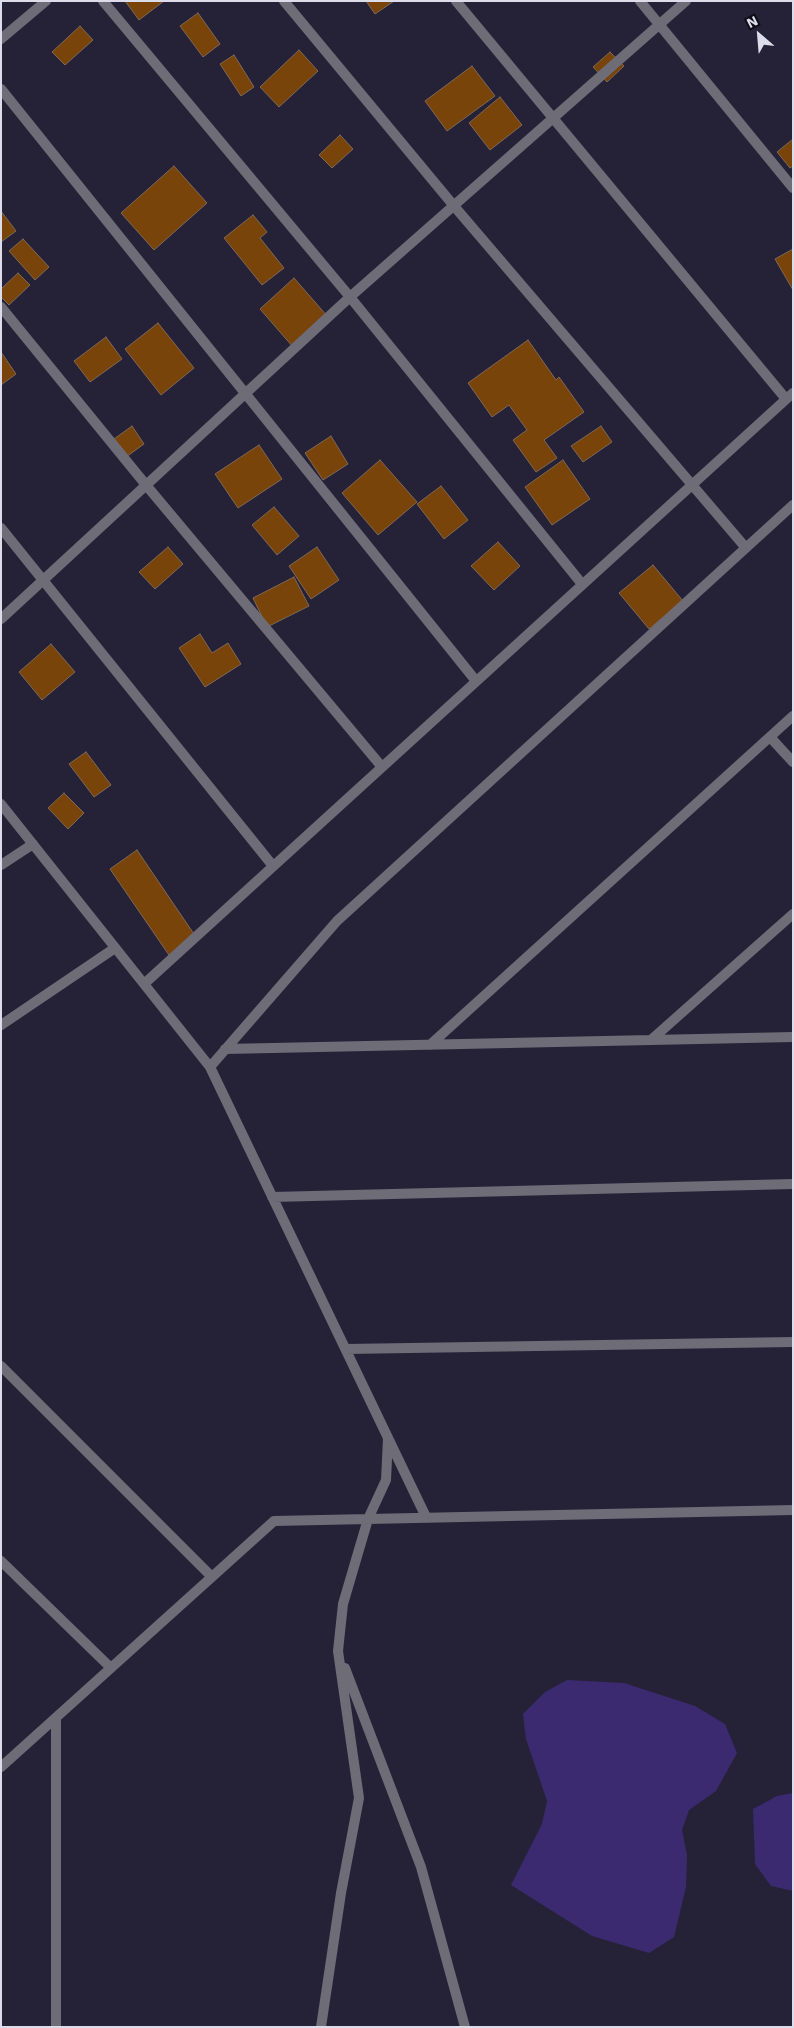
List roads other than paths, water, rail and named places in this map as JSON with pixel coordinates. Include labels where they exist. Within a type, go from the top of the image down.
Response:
[{"type":"street","points":[[1,39],[46,1]]},
{"type":"street","points":[[103,1],[350,297],[582,584]]},
{"type":"street","points":[[284,1],[454,206],[746,548]]},
{"type":"street","points":[[144,984],[789,396],[456,1]]},
{"type":"street","points":[[640,1],[793,188]]},
{"type":"street","points":[[1,619],[350,297],[686,1]]},
{"type":"street","points":[[1,89],[476,681]]},
{"type":"street","points":[[1,307],[146,485],[382,767]]},
{"type":"street","points":[[210,1067],[337,921],[793,505]]},
{"type":"street","points":[[1,528],[273,866]]},
{"type":"street","points":[[430,1045],[793,716]]},
{"type":"street","points":[[770,737],[793,762]]},
{"type":"street","points":[[1,804],[210,1067],[426,1517]]},
{"type":"street","points":[[1,865],[33,844]]},
{"type":"street","points":[[651,1040],[793,914]]},
{"type":"street","points":[[1,1024],[115,948]]},
{"type":"street","points":[[225,1049],[793,1037]]},
{"type":"street","points":[[272,1196],[793,1184]]},
{"type":"street","points":[[346,1349],[793,1342]]},
{"type":"street","points":[[1,1366],[212,1577]]},
{"type":"street","points":[[321,2027],[341,1893],[359,1798],[338,1651],[343,1604],[368,1519],[386,1480],[388,1437]]},
{"type":"street","points":[[1,1767],[274,1521],[793,1510]]},
{"type":"street","points":[[1,1561],[111,1668]]},
{"type":"street","points":[[338,1651],[421,1867],[465,2027]]},
{"type":"street","points":[[56,1718],[56,2027]]}]
